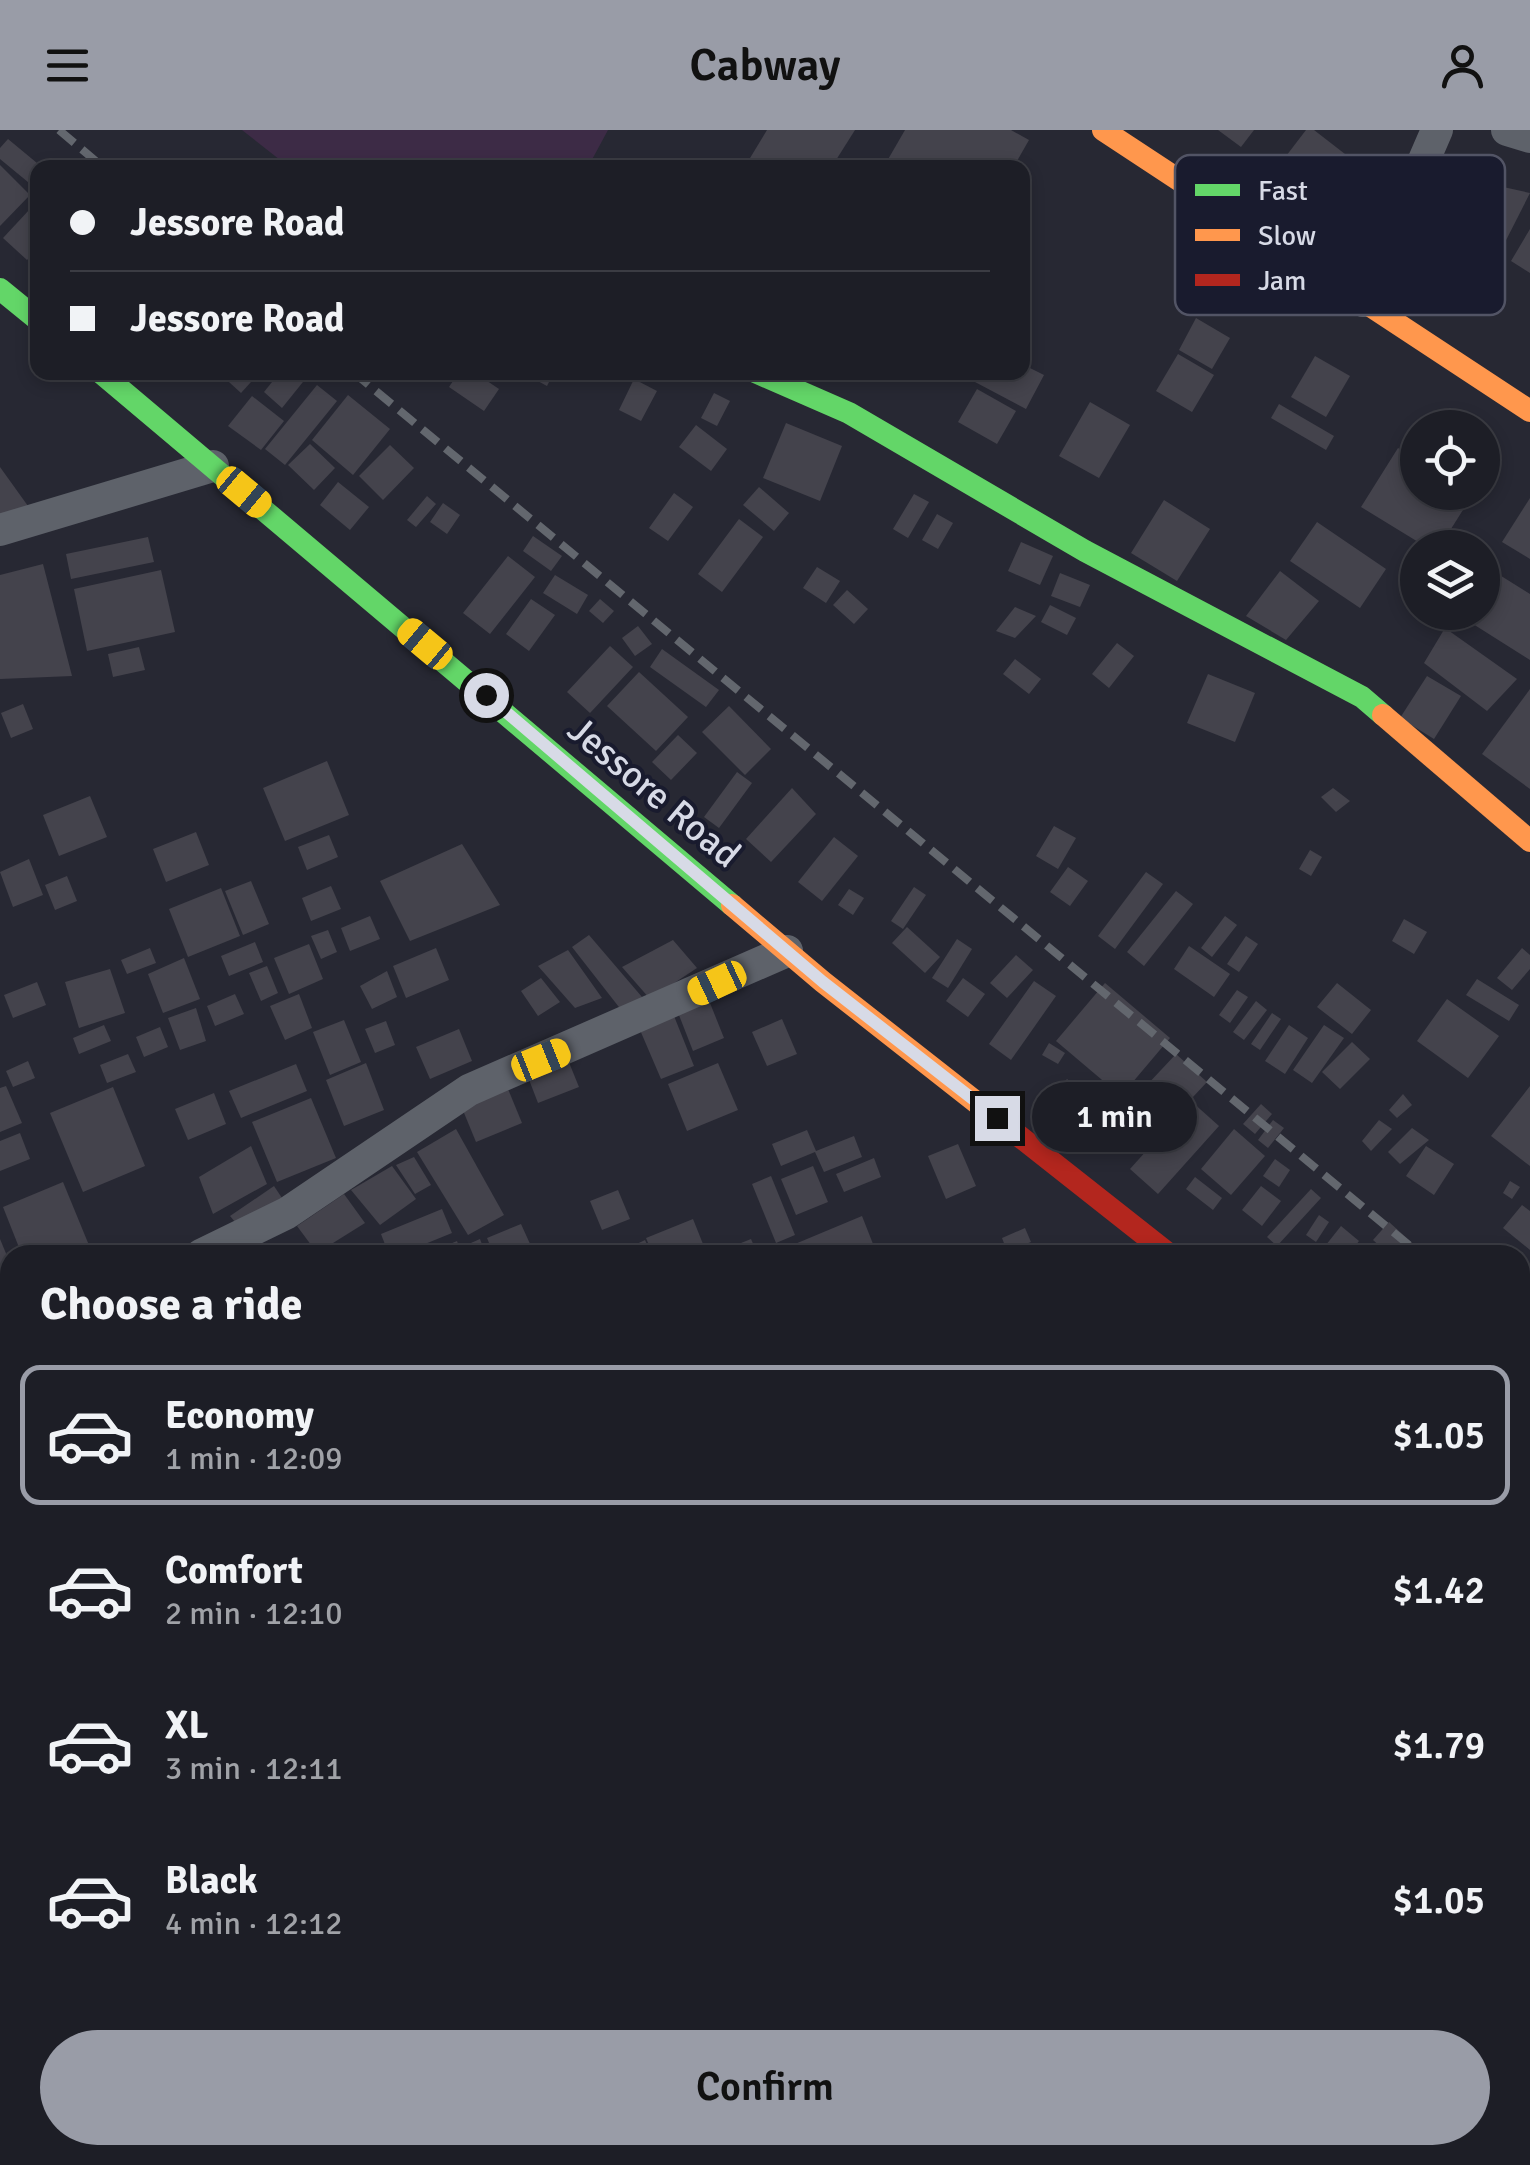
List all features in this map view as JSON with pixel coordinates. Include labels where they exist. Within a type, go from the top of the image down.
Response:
[{"type":"main road","points":[[1104,130],[1175,177]]},
{"type":"main road","points":[[0,289],[30,313]]},
{"type":"main road","points":[[1384,315],[1530,411]]},
{"type":"main road","name":"Jessore Road","points":[[110,380],[787,951],[1157,1245]]},
{"type":"main road","points":[[773,380],[849,412],[1084,551],[1362,697],[1530,841]]},
{"type":"street","points":[[1426,155],[1437,130]]},
{"type":"street","points":[[1507,130],[1530,137]]},
{"type":"street","points":[[0,530],[213,466]]},
{"type":"street","points":[[221,1245],[287,1213],[469,1090],[787,951]]},
{"type":"shaded area","points":[[242,130],[608,130],[592,160],[280,160]]},
{"type":"building","points":[[767,130],[855,130],[836,160],[749,160]]},
{"type":"building","points":[[905,130],[1011,130],[1029,140],[1018,160],[888,160]]},
{"type":"building","points":[[1218,130],[1254,130],[1241,147]]},
{"type":"building","points":[[1306,130],[1314,130],[1346,155],[1287,155]]},
{"type":"building","points":[[8,139],[33,160],[30,160],[30,184],[0,159],[0,148]]},
{"type":"building","points":[[0,165],[30,195],[0,226]]},
{"type":"building","points":[[1505,187],[1530,193],[1505,242]]},
{"type":"building","points":[[30,209],[27,260],[3,238]]},
{"type":"building","points":[[1530,229],[1530,273],[1511,261]]},
{"type":"building","points":[[1196,318],[1230,338],[1212,369],[1179,350]]},
{"type":"building","points":[[1178,354],[1214,375],[1192,412],[1156,391]]},
{"type":"building","points":[[1315,356],[1350,376],[1326,417],[1291,397]]},
{"type":"building","points":[[1030,368],[1044,375],[1026,409],[975,382],[1030,380]]},
{"type":"building","points":[[227,380],[253,380],[241,393]]},
{"type":"building","points":[[274,380],[305,380],[282,408],[264,392]]},
{"type":"building","points":[[454,380],[486,380],[499,389],[484,411],[449,387]]},
{"type":"building","points":[[634,380],[657,391],[641,421],[619,410]]},
{"type":"building","points":[[317,385],[337,401],[285,465],[265,449]]},
{"type":"building","points":[[977,389],[1016,411],[997,444],[958,422]]},
{"type":"building","points":[[714,393],[730,401],[717,426],[701,418]]},
{"type":"building","points":[[348,395],[390,429],[353,475],[312,440]]},
{"type":"building","points":[[252,396],[284,421],[261,450],[228,426]]},
{"type":"building","points":[[1090,402],[1130,425],[1099,478],[1059,456]]},
{"type":"building","points":[[1279,404],[1334,436],[1326,450],[1271,418]]},
{"type":"building","points":[[786,423],[842,446],[820,501],[763,478]]},
{"type":"building","points":[[696,425],[727,449],[711,471],[679,447]]},
{"type":"building","points":[[310,444],[335,468],[314,490],[288,465]]},
{"type":"building","points":[[390,445],[414,468],[383,500],[359,476]]},
{"type":"building","points":[[1398,448],[1400,510],[1463,510],[1450,530],[1400,531],[1361,507]]},
{"type":"building","points":[[0,467],[33,513],[0,522]]},
{"type":"building","points":[[338,482],[369,507],[350,530],[320,505]]},
{"type":"building","points":[[759,487],[789,513],[774,531],[743,505]]},
{"type":"building","points":[[674,493],[693,507],[668,541],[649,528]]},
{"type":"building","points":[[914,494],[929,502],[908,538],[893,529]]},
{"type":"building","points":[[427,496],[436,504],[416,527],[407,520]]},
{"type":"building","points":[[1530,498],[1530,559],[1502,542]]},
{"type":"building","points":[[1164,500],[1210,529],[1177,581],[1131,553]]},
{"type":"building","points":[[443,503],[460,515],[447,534],[430,522]]},
{"type":"building","points":[[937,514],[953,523],[938,549],[922,540]]},
{"type":"building","points":[[739,519],[763,537],[722,592],[698,574]]},
{"type":"building","points":[[1317,522],[1386,569],[1360,608],[1290,561]]},
{"type":"building","points":[[533,536],[562,556],[551,571],[523,551]]},
{"type":"building","points":[[148,537],[154,562],[71,579],[66,554]]},
{"type":"building","points":[[1021,542],[1053,556],[1040,585],[1008,571]]},
{"type":"building","points":[[508,556],[535,577],[490,634],[463,613]]},
{"type":"building","points":[[43,564],[72,676],[0,679],[0,575]]},
{"type":"building","points":[[817,567],[840,581],[826,603],[803,588]]},
{"type":"building","points":[[161,570],[175,632],[87,651],[74,589]]},
{"type":"building","points":[[1280,571],[1319,601],[1286,640],[1246,616]]},
{"type":"building","points":[[1060,573],[1090,585],[1080,607],[1051,596]]},
{"type":"building","points":[[555,575],[588,595],[577,614],[543,593]]},
{"type":"building","points":[[1500,575],[1530,594],[1530,660],[1482,630],[1500,630]]},
{"type":"building","points":[[847,590],[868,609],[854,624],[833,605]]},
{"type":"building","points":[[531,599],[555,615],[529,651],[506,634]]},
{"type":"building","points":[[600,599],[614,611],[603,623],[589,611]]},
{"type":"building","points":[[1050,605],[1076,618],[1067,635],[1041,622]]},
{"type":"building","points":[[1015,607],[1036,616],[1015,638],[996,631]]},
{"type":"building","points":[[638,626],[652,644],[635,656],[622,638]]},
{"type":"building","points":[[1444,630],[1448,630],[1517,679],[1487,711],[1424,663]]},
{"type":"building","points":[[1117,643],[1134,656],[1109,688],[1092,674]]},
{"type":"building","points":[[610,646],[633,667],[590,713],[567,692]]},
{"type":"building","points":[[139,647],[145,670],[113,677],[108,654]]},
{"type":"building","points":[[662,649],[719,690],[706,707],[650,667]]},
{"type":"building","points":[[1015,659],[1041,679],[1029,694],[1003,674]]},
{"type":"building","points":[[639,672],[688,717],[656,751],[607,706]]},
{"type":"building","points":[[1208,674],[1255,693],[1235,742],[1187,723]]},
{"type":"building","points":[[1427,676],[1461,696],[1434,739],[1400,718]]},
{"type":"building","points":[[1530,689],[1530,789],[1482,754]]},
{"type":"building","points":[[23,704],[33,729],[11,738],[1,713]]},
{"type":"building","points":[[729,706],[771,749],[745,775],[702,732]]},
{"type":"building","points":[[678,735],[697,753],[671,780],[652,762]]},
{"type":"building","points":[[327,761],[349,815],[285,841],[263,788]]},
{"type":"building","points":[[737,772],[752,783],[719,828],[704,817]]},
{"type":"building","points":[[792,788],[816,814],[771,862],[746,839]]},
{"type":"building","points":[[1333,788],[1350,801],[1336,812],[1321,797]]},
{"type":"building","points":[[90,796],[107,837],[59,856],[43,815]]},
{"type":"building","points":[[1054,826],[1076,838],[1058,869],[1036,856]]},
{"type":"building","points":[[196,832],[209,865],[166,882],[153,849]]},
{"type":"building","points":[[329,835],[338,857],[307,870],[298,847]]},
{"type":"building","points":[[834,837],[858,856],[822,901],[798,882]]},
{"type":"building","points":[[462,844],[500,905],[410,941],[380,881]]},
{"type":"building","points":[[1310,850],[1322,857],[1311,876],[1299,869]]},
{"type":"building","points":[[29,859],[43,895],[13,907],[0,872]]},
{"type":"building","points":[[1068,867],[1088,881],[1070,906],[1050,892]]},
{"type":"building","points":[[1146,872],[1163,884],[1115,949],[1098,936]]},
{"type":"building","points":[[67,876],[77,901],[55,910],[45,885]]},
{"type":"building","points":[[251,881],[269,924],[243,935],[225,891]]},
{"type":"building","points":[[331,886],[341,909],[311,921],[302,898]]},
{"type":"building","points":[[914,887],[926,895],[903,929],[891,921]]},
{"type":"building","points":[[221,888],[240,936],[188,957],[169,909]]},
{"type":"building","points":[[849,889],[864,898],[853,915],[838,905]]},
{"type":"building","points":[[1176,891],[1193,904],[1144,966],[1127,952]]},
{"type":"building","points":[[370,916],[380,939],[350,951],[341,928]]},
{"type":"building","points":[[1225,916],[1237,925],[1212,957],[1201,948]]},
{"type":"building","points":[[1404,919],[1427,932],[1414,954],[1392,941]]},
{"type":"building","points":[[907,927],[940,957],[925,973],[892,943]]},
{"type":"building","points":[[328,930],[337,952],[321,959],[311,936]]},
{"type":"building","points":[[589,935],[642,997],[622,1011],[572,947]]},
{"type":"building","points":[[1246,936],[1258,944],[1239,972],[1227,964]]},
{"type":"building","points":[[957,939],[972,949],[948,988],[932,978]]},
{"type":"building","points":[[673,940],[697,968],[650,999],[622,967]]},
{"type":"building","points":[[255,942],[263,962],[229,976],[221,956]]},
{"type":"building","points":[[309,944],[323,979],[289,994],[274,958]]},
{"type":"building","points":[[1189,946],[1230,974],[1214,997],[1174,969]]},
{"type":"building","points":[[150,948],[156,963],[127,974],[121,960]]},
{"type":"building","points":[[436,948],[449,980],[406,998],[393,966]]},
{"type":"building","points":[[1522,948],[1530,955],[1530,969],[1512,990],[1497,978]]},
{"type":"building","points":[[568,950],[602,998],[575,1008],[538,966]]},
{"type":"building","points":[[1016,955],[1033,970],[1007,998],[990,983]]},
{"type":"building","points":[[184,958],[200,999],[163,1013],[148,974]]},
{"type":"building","points":[[267,966],[278,993],[261,1001],[249,973]]},
{"type":"building","points":[[110,969],[125,1013],[79,1028],[65,982]]},
{"type":"building","points":[[387,971],[397,997],[372,1009],[360,986]]},
{"type":"building","points":[[541,978],[560,1002],[538,1016],[521,991]]},
{"type":"building","points":[[963,978],[985,994],[968,1017],[946,1001]]},
{"type":"building","points":[[1477,979],[1519,1005],[1509,1021],[1466,995]]},
{"type":"building","points":[[1034,981],[1056,996],[1011,1060],[989,1044]]},
{"type":"building","points":[[37,982],[46,1005],[13,1018],[4,995]]},
{"type":"building","points":[[1105,983],[1170,1038],[1121,1096],[1056,1041]]},
{"type":"building","points":[[1337,983],[1371,1010],[1352,1034],[1317,1007]]},
{"type":"building","points":[[1237,990],[1248,997],[1230,1023],[1219,1015]]},
{"type":"building","points":[[235,994],[244,1014],[215,1026],[207,1006]]},
{"type":"building","points":[[299,994],[312,1028],[285,1040],[270,1006]]},
{"type":"building","points":[[708,998],[724,1038],[693,1051],[677,1010]]},
{"type":"building","points":[[1447,999],[1499,1036],[1468,1078],[1417,1041]]},
{"type":"building","points":[[1256,1001],[1267,1010],[1244,1040],[1233,1032]]},
{"type":"building","points":[[196,1008],[206,1041],[180,1050],[168,1018]]},
{"type":"building","points":[[1272,1013],[1281,1019],[1260,1050],[1251,1044]]},
{"type":"building","points":[[674,1016],[694,1066],[661,1079],[640,1030]]},
{"type":"building","points":[[782,1019],[797,1054],[767,1066],[752,1032]]},
{"type":"building","points":[[344,1020],[361,1062],[330,1075],[313,1032]]},
{"type":"building","points":[[386,1021],[395,1045],[375,1053],[365,1029]]},
{"type":"building","points":[[104,1025],[111,1041],[79,1054],[73,1038]]},
{"type":"building","points":[[1289,1025],[1308,1038],[1285,1074],[1265,1061]]},
{"type":"building","points":[[1324,1025],[1344,1038],[1312,1083],[1293,1070]]},
{"type":"building","points":[[160,1027],[168,1047],[144,1057],[136,1037]]},
{"type":"building","points":[[459,1029],[472,1061],[430,1079],[416,1047]]},
{"type":"building","points":[[1352,1042],[1370,1059],[1340,1089],[1322,1072]]},
{"type":"building","points":[[1049,1043],[1065,1053],[1058,1064],[1042,1055]]},
{"type":"building","points":[[128,1054],[136,1072],[107,1083],[100,1065]]},
{"type":"building","points":[[1176,1054],[1207,1082],[1162,1130],[1131,1102]]},
{"type":"building","points":[[568,1060],[579,1087],[538,1103],[528,1077]]},
{"type":"building","points":[[28,1061],[35,1078],[13,1087],[6,1071]]},
{"type":"building","points":[[366,1063],[384,1110],[344,1126],[326,1080]]},
{"type":"building","points":[[718,1063],[738,1110],[687,1131],[668,1084]]},
{"type":"building","points":[[296,1064],[307,1091],[241,1118],[229,1091]]},
{"type":"building","points":[[1067,1079],[1105,1110],[1088,1131],[1049,1100]]},
{"type":"building","points":[[6,1086],[22,1123],[0,1132],[0,1088]]},
{"type":"building","points":[[1530,1086],[1530,1166],[1491,1136]]},
{"type":"building","points":[[113,1087],[145,1166],[83,1192],[50,1113]]},
{"type":"building","points":[[508,1089],[522,1123],[476,1142],[462,1108]]},
{"type":"building","points":[[214,1093],[226,1124],[188,1140],[175,1109]]},
{"type":"building","points":[[1403,1094],[1412,1105],[1397,1118],[1389,1110]]},
{"type":"building","points":[[311,1098],[336,1158],[277,1182],[252,1122]]},
{"type":"building","points":[[1191,1101],[1219,1126],[1158,1194],[1130,1169]]},
{"type":"building","points":[[1261,1104],[1272,1114],[1255,1134],[1243,1124]]},
{"type":"building","points":[[1273,1120],[1284,1128],[1268,1148],[1258,1140]]},
{"type":"building","points":[[1379,1120],[1392,1129],[1371,1151],[1362,1141]]},
{"type":"building","points":[[1412,1128],[1429,1140],[1400,1164],[1388,1152]]},
{"type":"building","points":[[456,1129],[504,1215],[468,1235],[417,1152]]},
{"type":"building","points":[[1234,1129],[1265,1156],[1231,1195],[1201,1169]]},
{"type":"building","points":[[807,1130],[816,1151],[854,1136],[862,1157],[824,1172],[815,1152],[781,1166],[772,1144]]},
{"type":"building","points":[[20,1133],[30,1159],[0,1171],[0,1141]]},
{"type":"building","points":[[958,1144],[976,1186],[946,1199],[928,1156]]},
{"type":"building","points":[[251,1146],[267,1184],[213,1214],[199,1177]]},
{"type":"building","points":[[1426,1146],[1454,1164],[1434,1195],[1406,1176]]},
{"type":"building","points":[[414,1157],[431,1185],[415,1194],[396,1165]]},
{"type":"building","points":[[874,1158],[881,1177],[844,1192],[836,1174]]},
{"type":"building","points":[[1275,1159],[1290,1170],[1279,1187],[1263,1176]]},
{"type":"building","points":[[392,1166],[416,1199],[380,1225],[351,1190]]},
{"type":"building","points":[[813,1166],[828,1202],[796,1215],[781,1179]]},
{"type":"building","points":[[771,1176],[795,1235],[776,1243],[752,1184]]},
{"type":"building","points":[[1195,1177],[1222,1198],[1213,1210],[1186,1189]]},
{"type":"building","points":[[1510,1181],[1520,1187],[1512,1199],[1503,1193]]},
{"type":"building","points":[[63,1182],[89,1245],[18,1245],[3,1207]]},
{"type":"building","points":[[274,1186],[284,1201],[241,1229],[230,1216]]},
{"type":"building","points":[[1261,1186],[1281,1201],[1262,1226],[1242,1210]]},
{"type":"building","points":[[1311,1189],[1321,1198],[1278,1245],[1267,1237]]},
{"type":"building","points":[[618,1190],[630,1219],[602,1230],[590,1201]]},
{"type":"building","points":[[344,1194],[365,1223],[330,1245],[311,1245],[297,1226]]},
{"type":"building","points":[[1522,1205],[1530,1211],[1530,1245],[1524,1245],[1503,1228]]},
{"type":"building","points":[[442,1209],[452,1233],[423,1245],[385,1245],[381,1234]]},
{"type":"building","points":[[1319,1215],[1329,1222],[1316,1242],[1306,1235]]},
{"type":"building","points":[[862,1216],[873,1245],[793,1245]]},
{"type":"building","points":[[693,1219],[703,1244],[649,1245],[646,1238]]},
{"type":"building","points":[[1389,1222],[1414,1245],[1379,1245],[1373,1240]]},
{"type":"building","points":[[521,1224],[531,1245],[490,1245],[487,1238]]},
{"type":"building","points":[[1341,1226],[1359,1241],[1356,1245],[1326,1245]]},
{"type":"building","points":[[1025,1228],[1031,1242],[1005,1245],[1002,1238]]},
{"type":"railway","points":[[59,130],[95,160]]},
{"type":"railway","points":[[363,380],[1409,1245]]},
{"type":"traffic: fast","points":[[0,289],[30,313]]},
{"type":"traffic: fast","points":[[109,380],[732,905]]},
{"type":"traffic: fast","points":[[773,380],[849,413],[1085,551],[1362,697],[1383,715]]},
{"type":"traffic: slow","points":[[1103,130],[1175,177]]},
{"type":"traffic: slow","points":[[1384,315],[1530,411]]},
{"type":"traffic: slow","points":[[1383,715],[1530,841]]},
{"type":"traffic: slow","points":[[732,905],[995,1117]]},
{"type":"traffic: jam","points":[[995,1117],[1157,1245]]},
{"type":"route","points":[[486,695],[823,982],[997,1118]]}]
